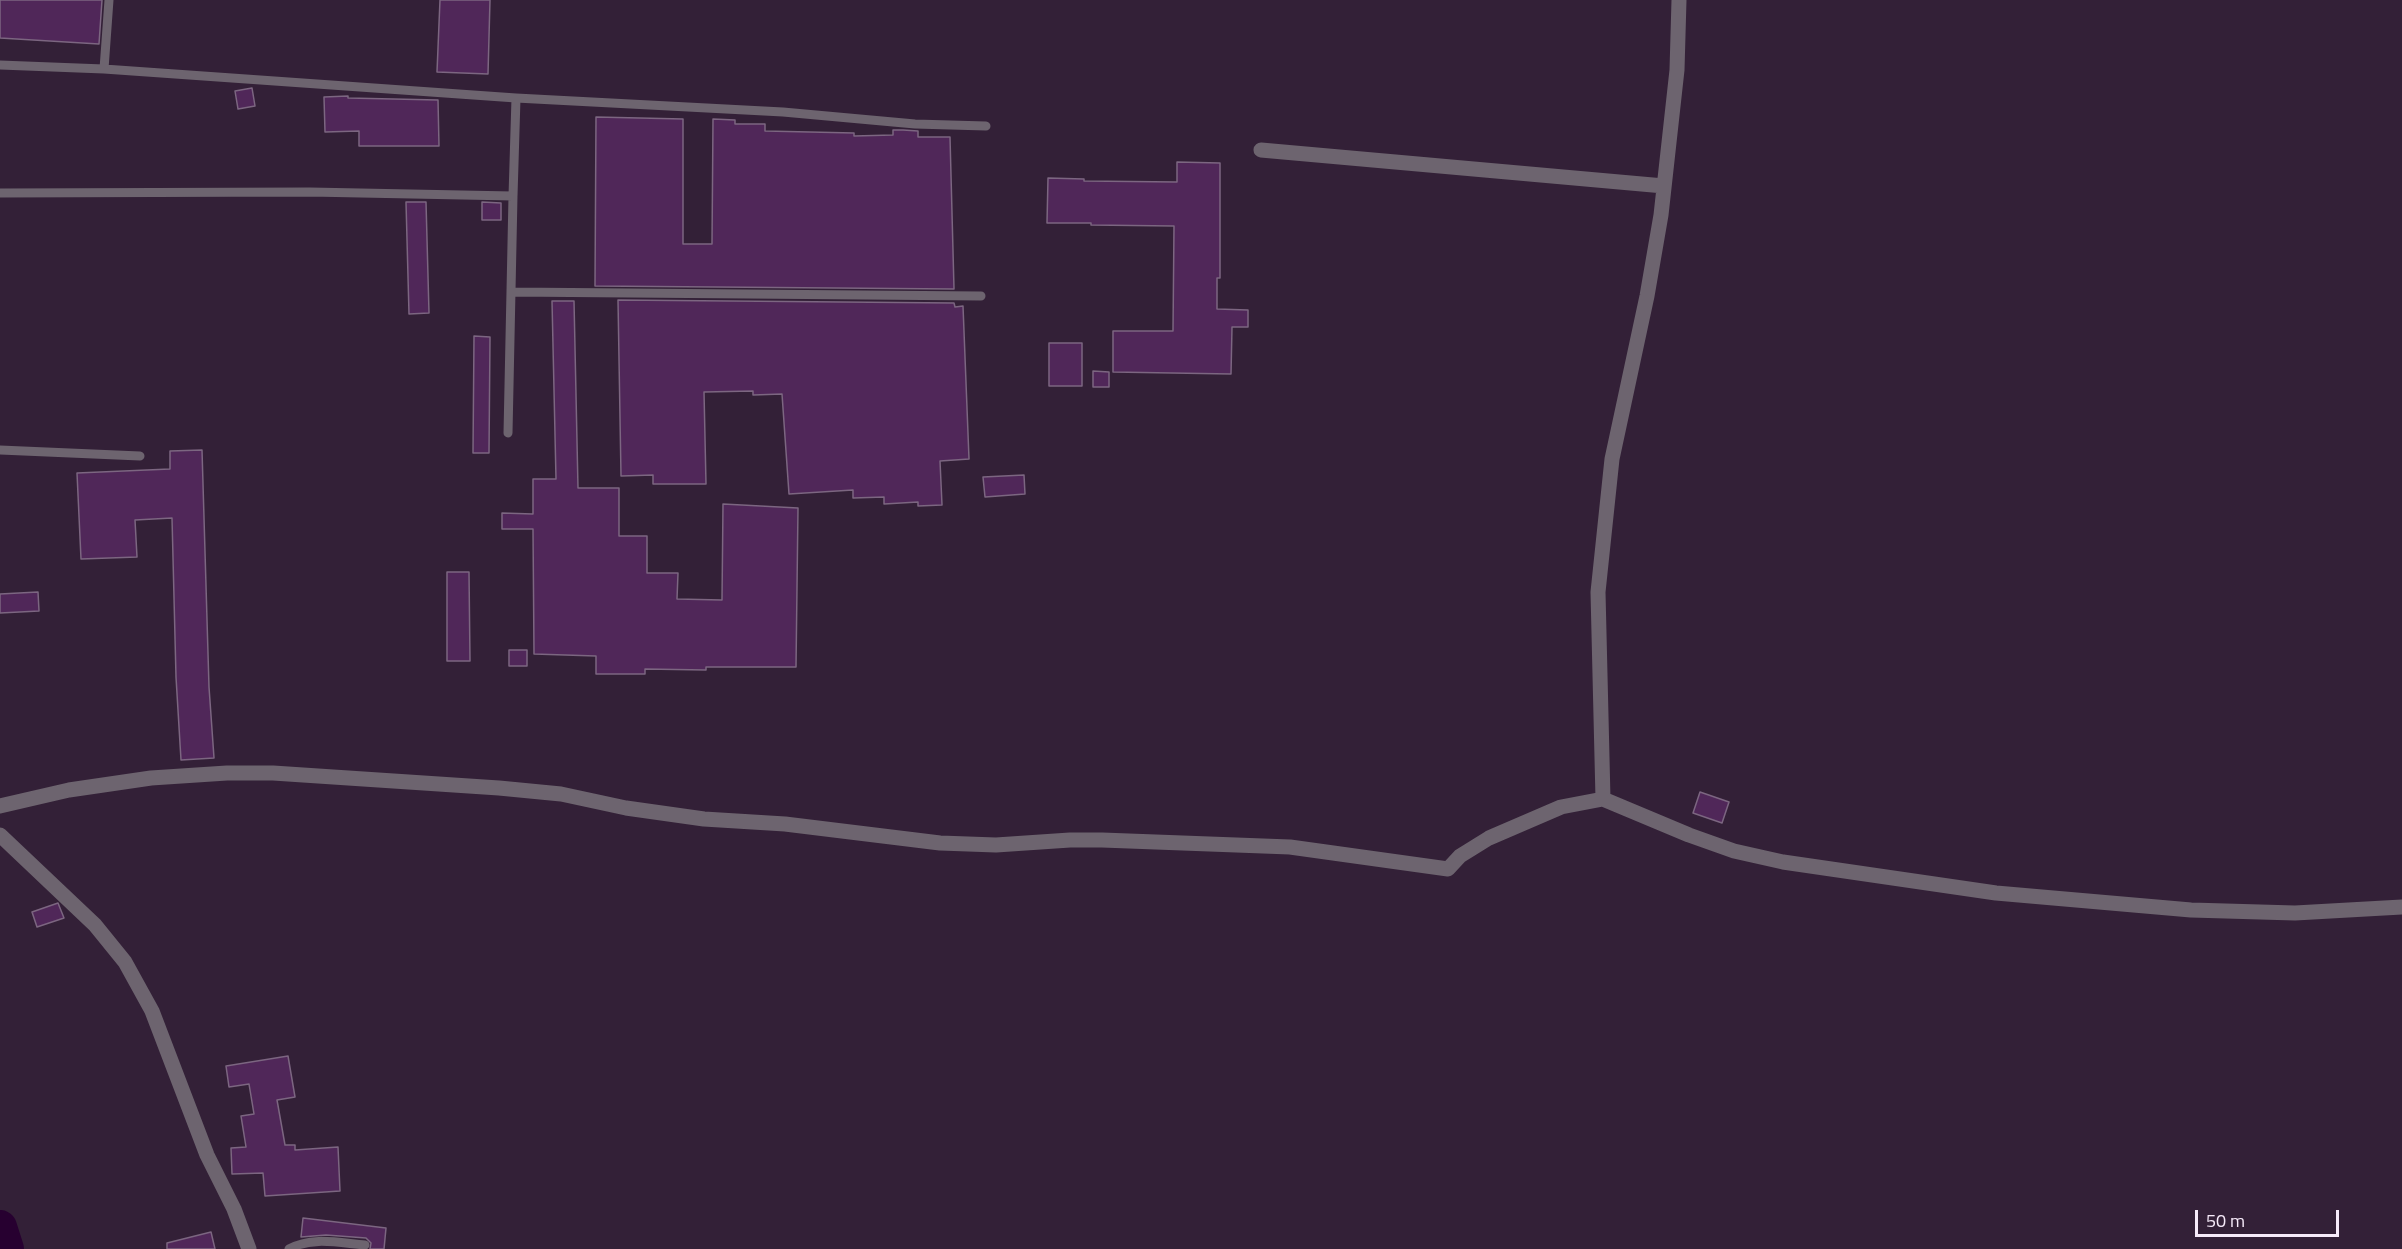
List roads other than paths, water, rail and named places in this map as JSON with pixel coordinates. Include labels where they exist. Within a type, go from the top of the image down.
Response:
[{"type":"street","points":[[1603,799],[1598,592],[1612,459],[1647,296],[1664,186],[1677,70],[1679,0]]},
{"type":"street","points":[[1261,150],[1664,186]]},
{"type":"street","points":[[0,806],[69,790],[150,777],[273,773],[561,794],[626,808],[704,819],[832,829],[940,843],[996,845],[1091,840],[1290,848],[1448,869],[1460,856],[1489,838],[1561,807],[1603,799],[1689,835],[1744,853],[1783,862],[1996,893],[2191,910],[2295,913],[2402,907]]},
{"type":"street","points":[[0,835],[95,925],[125,962],[152,1011],[207,1155],[234,1209],[249,1249]]},
{"type":"lane","points":[[104,69],[108,0]]},
{"type":"lane","points":[[0,65],[104,69],[516,98],[783,112],[915,124],[986,126]]},
{"type":"lane","points":[[508,433],[516,98]]},
{"type":"lane","points":[[0,193],[310,192],[513,196]]},
{"type":"lane","points":[[512,292],[981,296]]},
{"type":"lane","points":[[0,450],[140,456]]},
{"type":"lane","points":[[289,1249],[310,1241],[365,1245]]},
{"type":"waterway","points":[[0,1227],[7,1249]]}]
